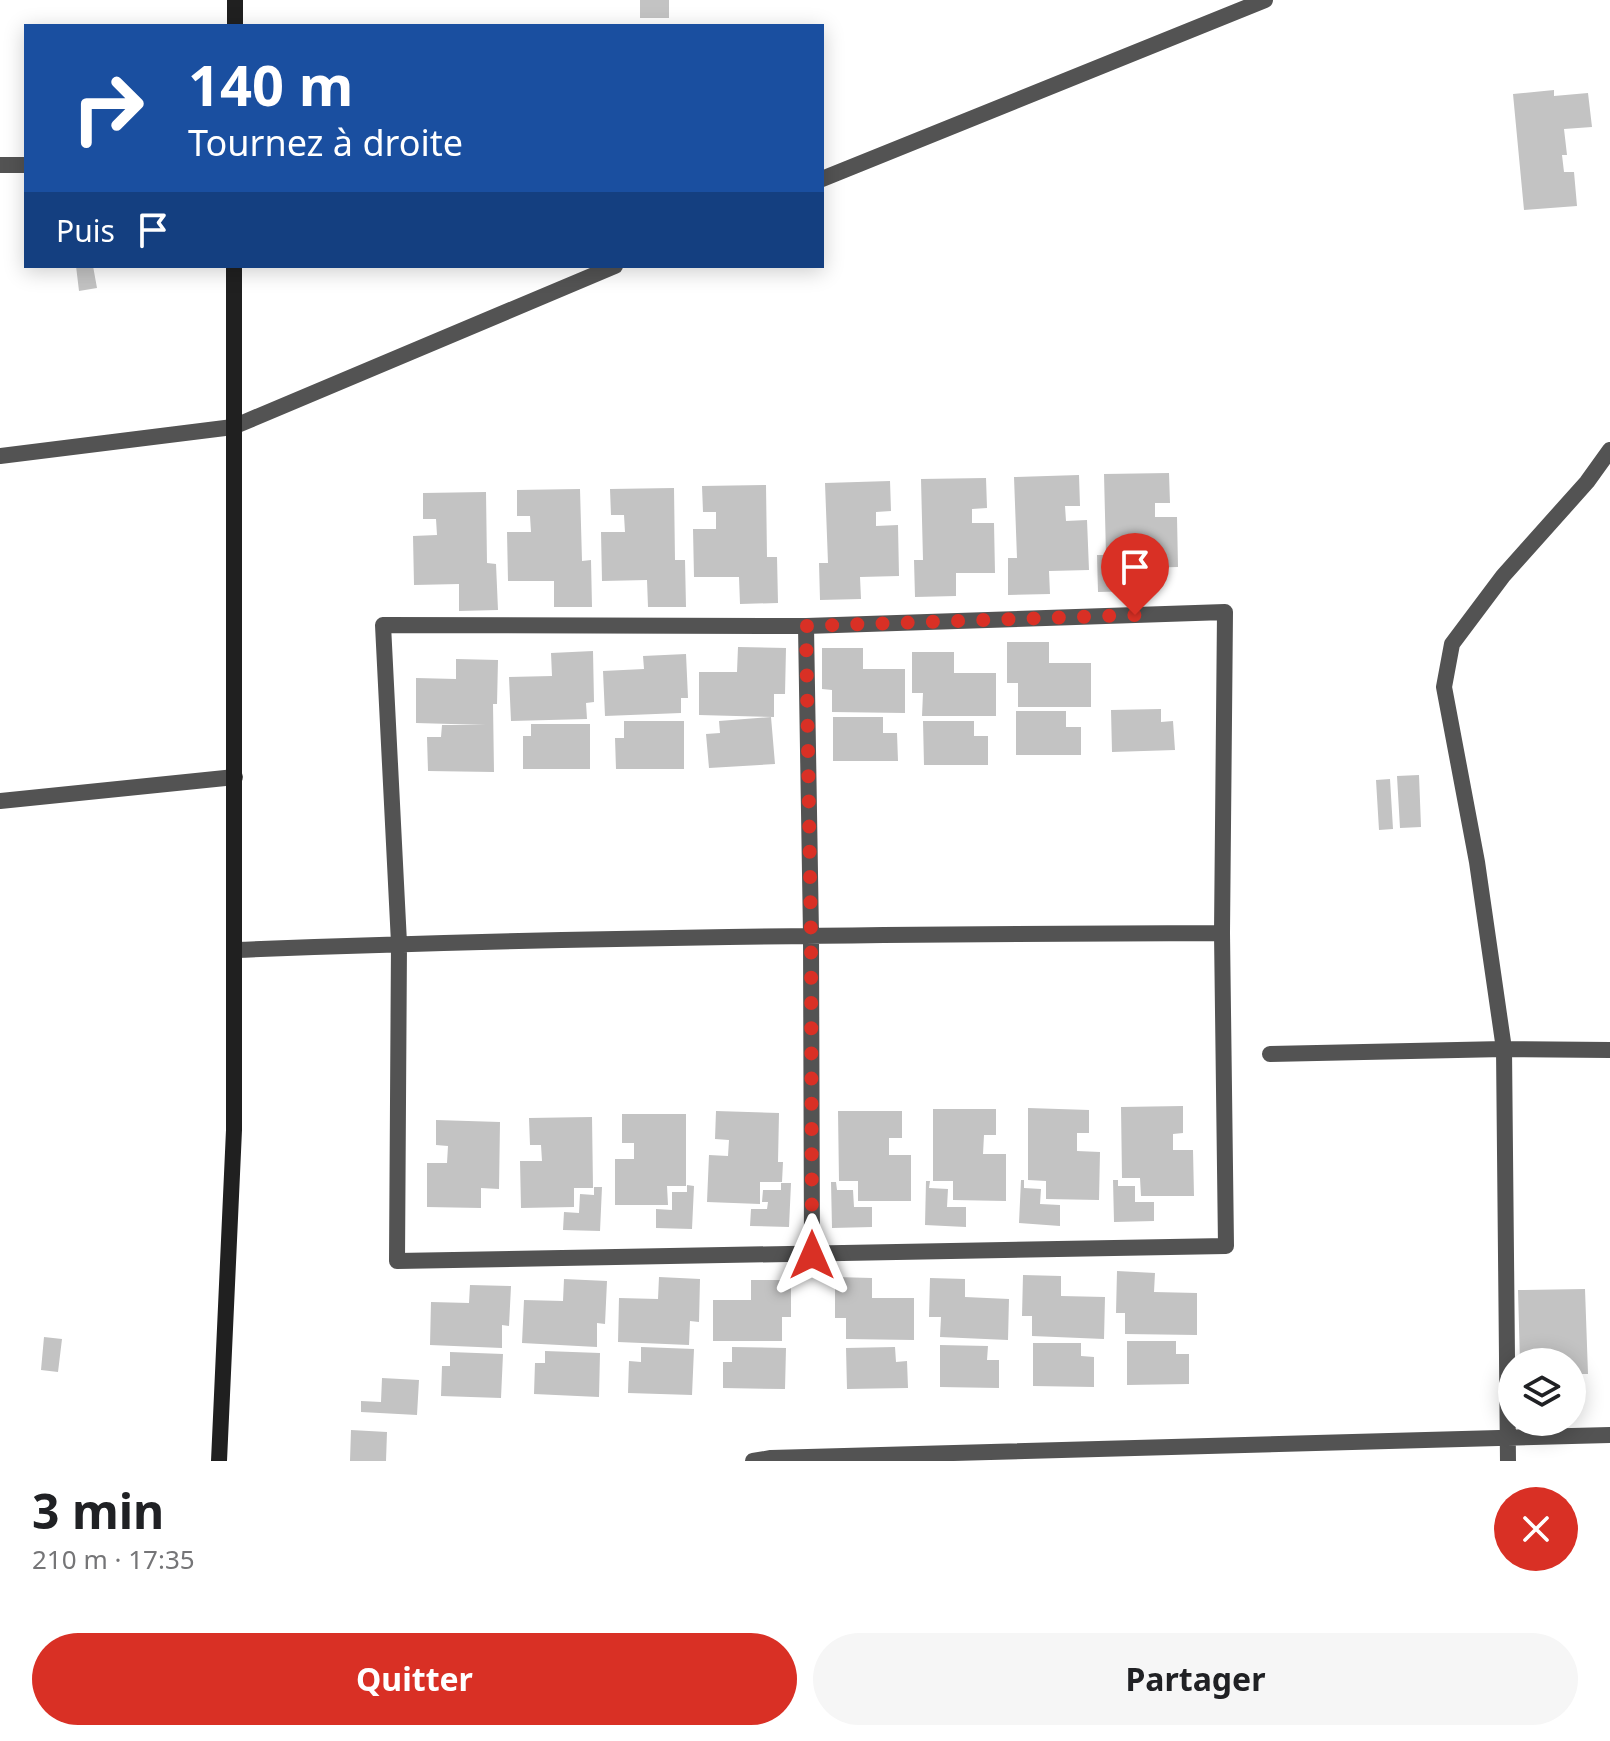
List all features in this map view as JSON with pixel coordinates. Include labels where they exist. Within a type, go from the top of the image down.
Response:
[{"type":"main road","points":[[235,0],[235,24]]},
{"type":"main road","points":[[219,1461],[234,1130],[234,268]]},
{"type":"street","points":[[824,178],[1265,0]]},
{"type":"street","points":[[0,165],[24,165]]},
{"type":"street","points":[[0,456],[233,427],[610,268]]},
{"type":"street","points":[[1508,1461],[1504,1049],[1477,862],[1444,687],[1452,644],[1503,576],[1587,482],[1610,450]]},
{"type":"street","points":[[1225,612],[1222,933],[1226,1246],[397,1261],[399,943],[383,625],[806,626],[1225,612]]},
{"type":"street","points":[[806,626],[812,1255]]},
{"type":"street","points":[[0,801],[235,777]]},
{"type":"street","points":[[235,950],[399,943],[811,935],[1222,933]]},
{"type":"street","points":[[1270,1054],[1610,1050]]},
{"type":"street","points":[[753,1461],[802,1457],[1610,1435]]},
{"type":"building","points":[[640,0],[669,0],[669,18],[640,18]]},
{"type":"building","points":[[1554,90],[1554,96],[1588,93],[1592,127],[1564,129],[1567,155],[1562,155],[1564,172],[1574,172],[1577,206],[1524,210],[1513,94]]},
{"type":"building","points":[[76,268],[93,268],[97,288],[79,291]]},
{"type":"building","points":[[1169,473],[1170,503],[1155,503],[1155,517],[1177,517],[1178,567],[1139,568],[1139,591],[1098,592],[1097,555],[1106,555],[1104,474]]},
{"type":"building","points":[[1079,475],[1080,506],[1065,506],[1066,521],[1087,520],[1089,570],[1049,571],[1050,594],[1008,595],[1008,558],[1017,558],[1014,477]]},
{"type":"building","points":[[986,478],[987,508],[972,509],[972,523],[994,523],[995,573],[956,573],[956,596],[915,597],[914,560],[923,560],[921,479]]},
{"type":"building","points":[[890,481],[891,511],[876,512],[876,526],[898,525],[899,576],[860,577],[861,599],[820,600],[819,563],[828,563],[825,483]]},
{"type":"building","points":[[766,485],[767,557],[777,557],[778,603],[740,604],[739,577],[694,577],[693,529],[716,529],[716,512],[703,512],[702,486]]},
{"type":"building","points":[[674,488],[675,560],[685,560],[686,607],[648,607],[647,580],[602,581],[601,532],[625,532],[624,515],[611,515],[610,489]]},
{"type":"building","points":[[580,489],[582,561],[591,560],[592,607],[554,607],[554,581],[508,581],[507,532],[531,532],[530,516],[517,516],[517,490]]},
{"type":"building","points":[[486,492],[487,563],[496,564],[498,610],[459,611],[459,584],[414,585],[413,536],[437,535],[436,519],[423,519],[423,493]]},
{"type":"building","points":[[1007,642],[1049,642],[1049,663],[1091,663],[1091,707],[1018,707],[1018,683],[1007,683]]},
{"type":"building","points":[[738,647],[786,648],[785,694],[774,694],[774,717],[699,715],[699,672],[737,672]]},
{"type":"building","points":[[822,648],[863,648],[863,669],[905,669],[905,713],[832,712],[832,690],[822,689]]},
{"type":"building","points":[[593,651],[594,702],[586,703],[587,719],[511,721],[509,677],[552,676],[551,653]]},
{"type":"building","points":[[912,652],[954,652],[954,673],[996,673],[996,716],[922,716],[923,693],[912,693]]},
{"type":"building","points":[[686,654],[688,698],[681,698],[681,713],[605,716],[603,671],[644,669],[643,656]]},
{"type":"building","points":[[456,659],[498,660],[497,704],[493,704],[494,772],[428,771],[427,737],[441,737],[442,725],[486,725],[416,723],[416,678],[456,679]]},
{"type":"building","points":[[1161,709],[1161,722],[1173,721],[1175,750],[1112,752],[1111,710]]},
{"type":"building","points":[[1016,711],[1066,711],[1066,727],[1081,727],[1081,755],[1016,755]]},
{"type":"building","points":[[771,717],[775,764],[709,768],[706,734],[720,733],[719,721]]},
{"type":"building","points":[[833,717],[883,717],[883,733],[897,733],[898,761],[833,761]]},
{"type":"building","points":[[624,721],[684,721],[684,769],[616,769],[615,738],[624,738]]},
{"type":"building","points":[[923,721],[974,721],[974,736],[988,736],[988,765],[924,765]]},
{"type":"building","points":[[531,724],[590,724],[590,769],[523,769],[523,736],[531,736]]},
{"type":"building","points":[[1419,775],[1421,827],[1400,828],[1397,776]]},
{"type":"building","points":[[1390,779],[1393,829],[1379,830],[1376,780]]},
{"type":"building","points":[[1183,1106],[1183,1133],[1173,1134],[1173,1150],[1193,1150],[1194,1196],[1141,1196],[1140,1178],[1122,1178],[1121,1107]]},
{"type":"building","points":[[1028,1108],[1089,1110],[1089,1133],[1077,1133],[1077,1151],[1100,1152],[1099,1200],[1046,1199],[1046,1181],[1028,1180]]},
{"type":"building","points":[[933,1109],[996,1109],[996,1135],[984,1135],[983,1154],[1006,1154],[1006,1201],[953,1200],[953,1181],[933,1181]]},
{"type":"building","points":[[716,1111],[779,1113],[778,1162],[783,1162],[782,1182],[760,1182],[760,1204],[707,1202],[709,1155],[728,1156],[729,1140],[715,1139]]},
{"type":"building","points":[[838,1111],[902,1111],[902,1138],[889,1138],[889,1155],[911,1155],[911,1201],[858,1201],[858,1181],[839,1181]]},
{"type":"building","points":[[622,1114],[686,1114],[686,1186],[667,1186],[668,1205],[615,1205],[615,1159],[634,1159],[634,1143],[622,1143]]},
{"type":"building","points":[[592,1117],[593,1188],[574,1188],[574,1207],[521,1208],[520,1161],[542,1161],[541,1145],[530,1145],[529,1118]]},
{"type":"building","points":[[436,1120],[500,1122],[499,1189],[481,1188],[481,1208],[427,1207],[427,1163],[447,1163],[448,1146],[436,1145]]},
{"type":"building","points":[[1021,1180],[1024,1180],[1024,1188],[1041,1189],[1040,1204],[1060,1205],[1060,1226],[1019,1223]]},
{"type":"building","points":[[1113,1180],[1118,1180],[1118,1186],[1135,1186],[1135,1202],[1154,1202],[1154,1221],[1114,1222]]},
{"type":"building","points":[[926,1181],[930,1181],[929,1188],[948,1189],[947,1207],[966,1207],[966,1227],[925,1225]]},
{"type":"building","points":[[831,1182],[836,1182],[837,1190],[853,1190],[854,1207],[872,1207],[872,1227],[832,1228]]},
{"type":"building","points":[[781,1183],[791,1183],[789,1227],[750,1226],[751,1209],[767,1209],[768,1202],[762,1202],[763,1190],[781,1190]]},
{"type":"building","points":[[687,1185],[694,1186],[692,1229],[656,1228],[656,1209],[672,1210],[672,1192],[687,1192]]},
{"type":"building","points":[[594,1187],[602,1187],[600,1231],[563,1230],[564,1212],[579,1213],[580,1194],[594,1195]]},
{"type":"building","points":[[1117,1271],[1155,1273],[1154,1292],[1197,1293],[1197,1335],[1125,1334],[1125,1313],[1116,1313]]},
{"type":"building","points":[[1023,1275],[1061,1276],[1061,1296],[1105,1297],[1104,1339],[1032,1336],[1032,1316],[1022,1316]]},
{"type":"building","points":[[659,1277],[700,1279],[699,1322],[690,1321],[689,1345],[618,1342],[619,1298],[658,1299]]},
{"type":"building","points":[[835,1277],[872,1278],[872,1298],[914,1298],[914,1340],[846,1339],[846,1318],[835,1318]]},
{"type":"building","points":[[930,1278],[965,1279],[965,1297],[1009,1299],[1008,1340],[940,1337],[941,1317],[929,1317]]},
{"type":"building","points":[[564,1279],[607,1281],[605,1324],[597,1323],[597,1347],[522,1343],[524,1300],[563,1301]]},
{"type":"building","points":[[751,1280],[791,1280],[791,1317],[782,1317],[782,1341],[713,1341],[713,1300],[751,1300]]},
{"type":"building","points":[[470,1285],[511,1286],[509,1326],[502,1325],[502,1348],[430,1345],[431,1302],[469,1303]]},
{"type":"building","points":[[1585,1289],[1588,1374],[1586,1348],[1520,1348],[1518,1290]]},
{"type":"building","points":[[44,1337],[62,1339],[58,1372],[41,1370]]},
{"type":"building","points":[[1127,1341],[1176,1341],[1176,1354],[1189,1354],[1189,1384],[1127,1385]]},
{"type":"building","points":[[1033,1343],[1081,1343],[1081,1356],[1094,1357],[1094,1387],[1033,1386]]},
{"type":"building","points":[[940,1345],[988,1346],[987,1360],[999,1360],[999,1388],[940,1387]]},
{"type":"building","points":[[641,1347],[694,1349],[692,1395],[628,1393],[629,1361],[641,1362]]},
{"type":"building","points":[[732,1347],[786,1348],[785,1389],[723,1388],[723,1362],[732,1362]]},
{"type":"building","points":[[895,1347],[896,1362],[907,1361],[908,1388],[847,1389],[846,1348]]},
{"type":"building","points":[[545,1351],[600,1353],[599,1397],[534,1394],[535,1363],[545,1363]]},
{"type":"building","points":[[450,1352],[503,1354],[501,1398],[441,1396],[442,1366],[450,1366]]},
{"type":"building","points":[[382,1378],[419,1380],[417,1415],[361,1412],[361,1401],[381,1402]]},
{"type":"building","points":[[351,1430],[387,1432],[386,1461],[350,1461]]},
{"type":"route","points":[[812,1255],[806,626],[1135,615]]}]
